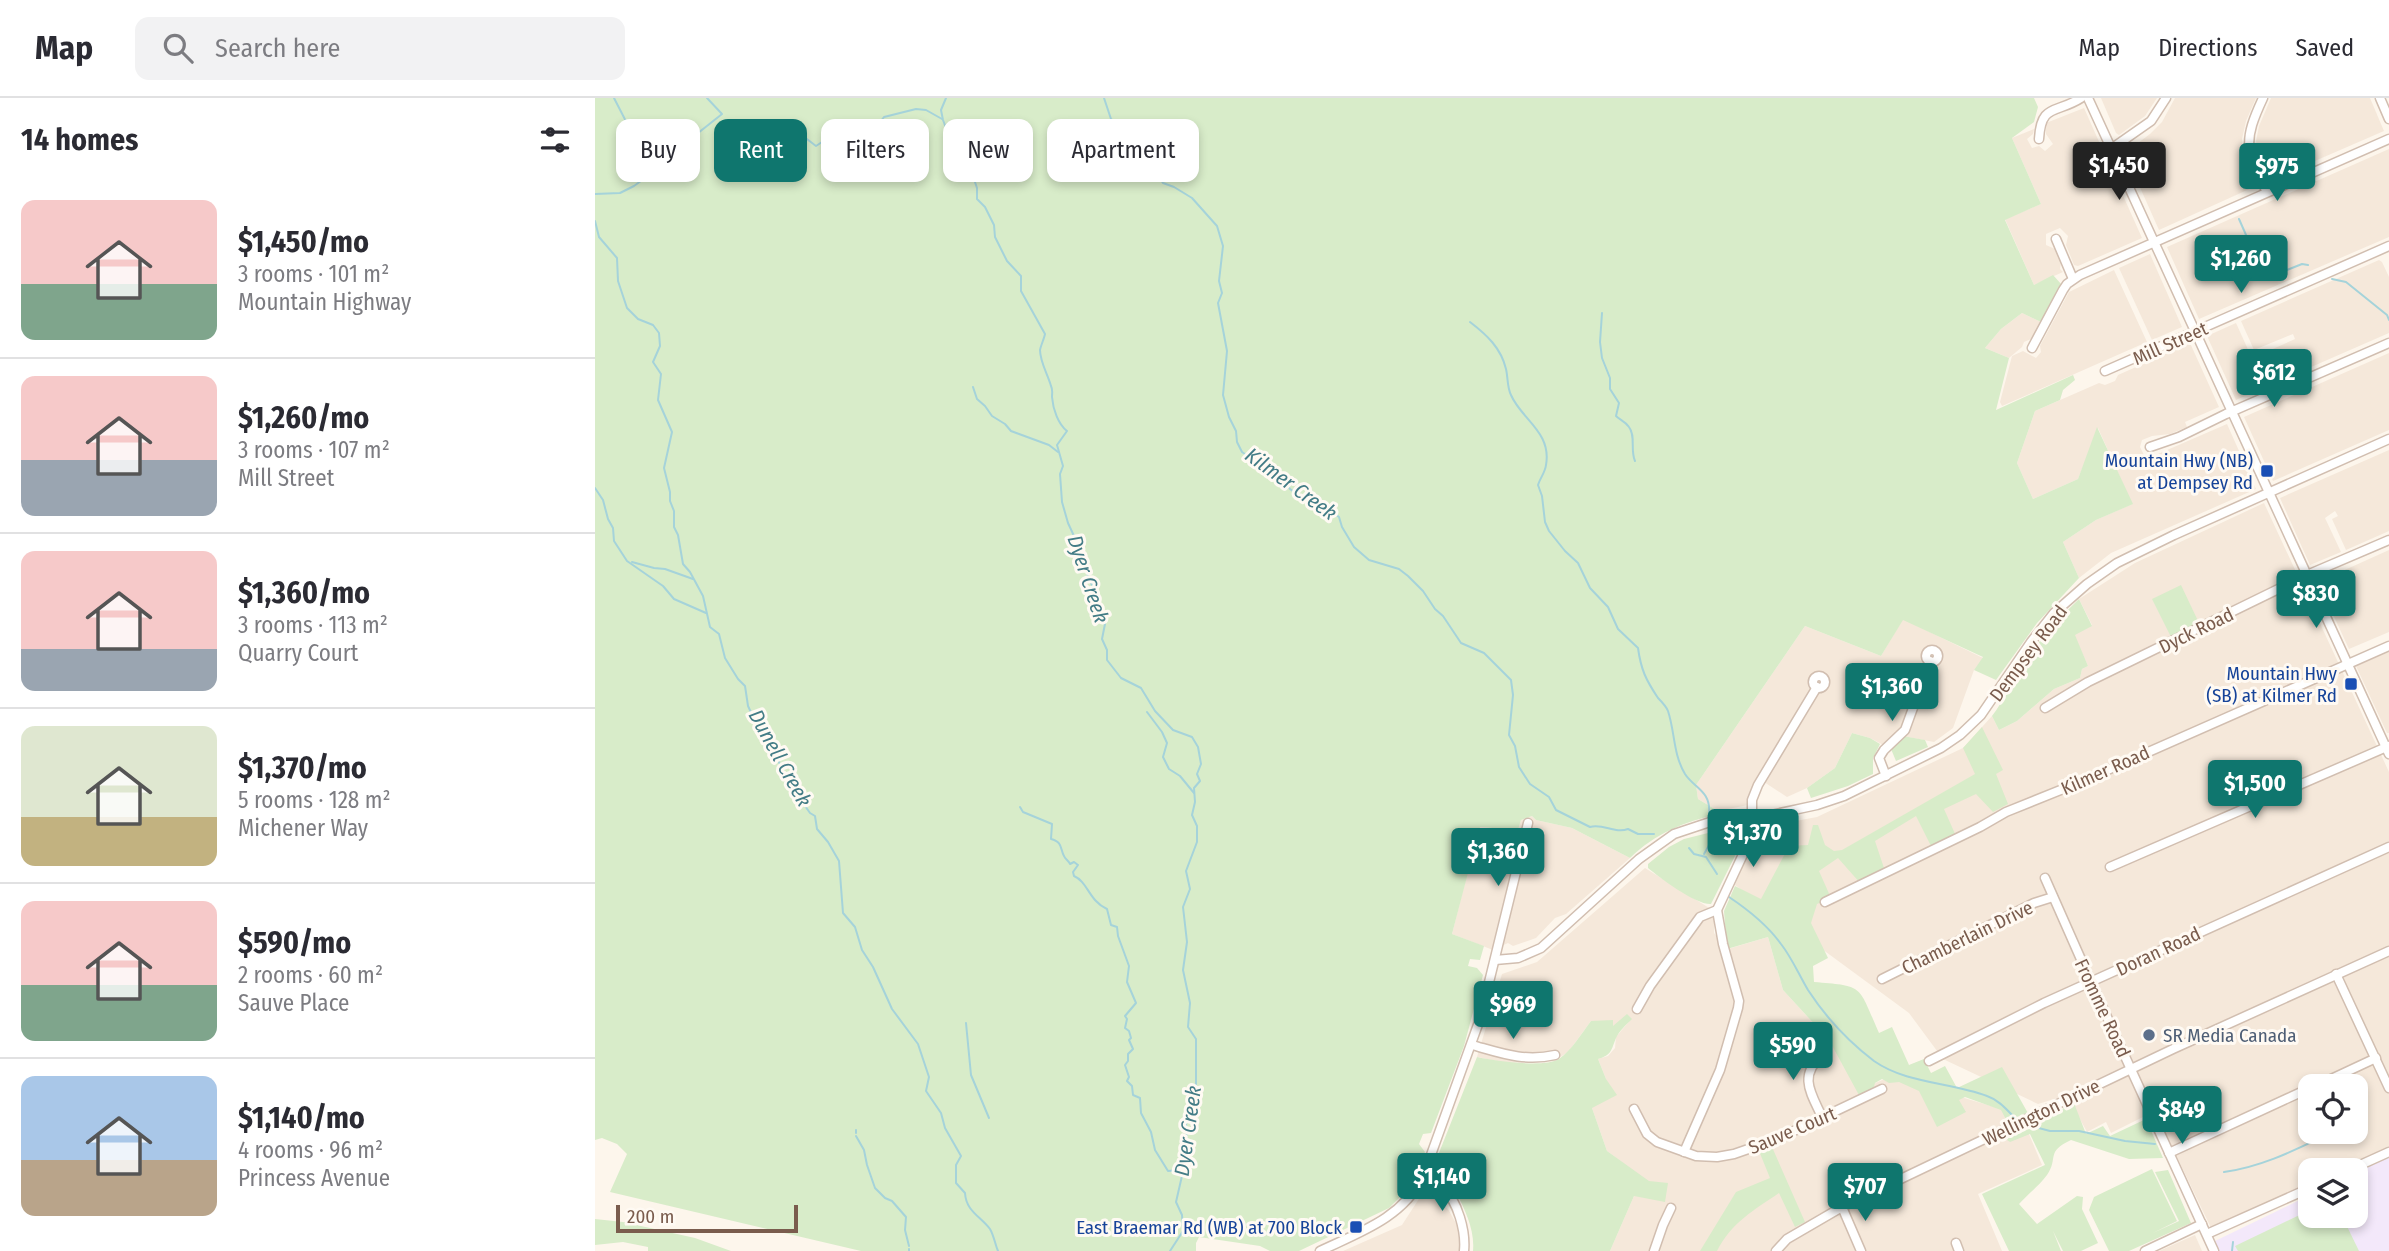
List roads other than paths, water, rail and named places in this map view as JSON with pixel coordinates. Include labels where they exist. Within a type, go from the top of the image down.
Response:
[{"type":"street","points":[[2039,139],[2040,123],[2044,116],[2081,98]]},
{"type":"street","points":[[2088,98],[2388,749],[2110,867]]},
{"type":"street","points":[[2111,149],[2151,121],[2166,98]]},
{"type":"street","points":[[2263,98],[2252,122],[2248,145],[2255,168],[2267,192]]},
{"type":"street","points":[[2379,98],[2389,119]]},
{"type":"street","points":[[2032,348],[2063,290],[2073,279],[2389,139]]},
{"type":"street","points":[[2056,239],[2073,279]]},
{"type":"street","name":"Mill Street","points":[[2105,371],[2389,246]]},
{"type":"street","points":[[2150,447],[2179,437],[2389,343]]},
{"type":"street","name":"Dempsey Road","points":[[1496,960],[1518,958],[1541,948],[1639,859],[1665,840],[1696,826],[1785,813],[1817,805],[1886,776],[1941,748],[1974,722],[2044,626],[2063,605],[2117,563],[2389,439]]},
{"type":"street","name":"Dyck Road","points":[[2045,708],[2088,682],[2307,575],[2389,540]]},
{"type":"street","name":"Kilmer Road","points":[[1825,902],[2006,812],[2389,646]]},
{"type":"street","points":[[1886,776],[1879,758],[1905,730],[1930,661]]},
{"type":"street","points":[[1684,1152],[1720,1070],[1739,1001],[1723,944],[1717,910],[1746,848],[1748,818],[1758,785],[1817,687]]},
{"type":"street","points":[[1320,1251],[1388,1218],[1413,1194],[1423,1177],[1472,1045],[1496,960],[1528,823]]},
{"type":"street","name":"Doran Road","points":[[1929,1061],[2044,1003],[2389,847]]},
{"type":"street","name":"Fromme Road","points":[[2045,878],[2214,1251]]},
{"type":"street","name":"Chamberlain Drive","points":[[1882,979],[2034,903],[2053,897]]},
{"type":"street","points":[[1637,1009],[1650,986],[1700,917],[1717,910]]},
{"type":"street","name":"Wellington Drive","points":[[1776,1251],[1787,1239],[1842,1207],[2130,1069],[2389,951]]},
{"type":"street","points":[[2336,974],[2389,1087]]},
{"type":"street","points":[[1472,1045],[1536,1060],[1555,1055]]},
{"type":"street","points":[[1822,1055],[1814,1062],[1807,1086],[1822,1117]]},
{"type":"street","points":[[2342,1074],[2376,1058]]},
{"type":"street","name":"Sauve Court","points":[[1634,1109],[1647,1134],[1657,1142],[1684,1152],[1717,1157],[1777,1139],[1882,1089]]},
{"type":"street","points":[[2169,1153],[2298,1094]]},
{"type":"street","points":[[2368,1162],[2389,1152]]},
{"type":"street","points":[[1423,1177],[1444,1189],[1450,1197],[1464,1228],[1464,1251]]},
{"type":"street","points":[[2207,1234],[2298,1193]]},
{"type":"street","points":[[1842,1207],[1861,1251]]},
{"type":"street","points":[[1654,1251],[1671,1208]]},
{"type":"street","points":[[2145,1251],[2202,1224]]},
{"type":"waterway","points":[[614,98],[625,119]]},
{"type":"waterway","points":[[595,194],[620,193],[664,164],[722,114],[707,98]]},
{"type":"waterway","name":"Dyer Creek","points":[[946,98],[941,110],[946,128],[952,134],[956,148],[965,153],[977,188],[977,199],[985,207],[994,225],[995,237],[1007,261],[1021,276],[1021,291],[1045,334],[1040,350],[1041,359],[1052,389],[1055,411],[1067,431],[1057,445],[1063,466],[1060,474],[1062,502],[1068,523],[1086,562],[1088,578],[1103,612],[1105,624],[1102,639],[1107,650],[1107,660],[1121,678],[1141,688],[1155,711],[1173,730],[1192,737],[1198,747],[1201,764],[1197,774],[1200,781],[1194,788],[1192,815],[1197,826],[1197,842],[1186,871],[1190,889],[1183,907],[1187,942],[1183,970],[1190,1003],[1188,1027],[1196,1039],[1196,1084],[1186,1122],[1187,1154],[1176,1202],[1182,1215],[1183,1231],[1170,1251]]},
{"type":"waterway","name":"Kilmer Creek","points":[[1104,98],[1111,119],[1123,128],[1138,155],[1148,160],[1163,183],[1192,198],[1217,226],[1223,246],[1219,281],[1222,293],[1218,303],[1227,351],[1223,395],[1242,452],[1255,461],[1275,467],[1290,489],[1320,503],[1339,517],[1354,547],[1369,560],[1399,569],[1408,576],[1443,616],[1461,643],[1484,653],[1511,680],[1513,695],[1509,735],[1515,746],[1519,767],[1530,784],[1549,797],[1556,810],[1590,827],[1628,829],[1638,834],[1654,834]]},
{"type":"waterway","points":[[807,139],[816,146],[825,140],[875,129],[884,117],[916,109],[926,110],[942,119]]},
{"type":"waterway","points":[[2239,219],[2250,244],[2266,245],[2282,272],[2302,264],[2308,265]]},
{"type":"waterway","name":"Dunell Creek","points":[[595,221],[599,237],[617,258],[618,281],[627,308],[638,319],[653,325],[659,333],[660,346],[653,362],[661,374],[658,400],[672,432],[664,468],[683,564],[703,596],[710,627],[719,634],[725,658],[745,686],[748,706],[756,723],[774,750],[786,779],[815,816],[817,829],[839,861],[843,913],[855,927],[862,950],[873,967],[892,1009],[918,1044],[929,1077],[926,1091],[941,1113],[945,1128],[961,1156],[956,1165],[956,1183],[965,1193],[971,1209],[990,1229],[998,1251]]},
{"type":"waterway","points":[[2332,279],[2346,282],[2387,315],[2389,320]]},
{"type":"waterway","points":[[1602,313],[1602,358],[1610,378],[1610,389],[1619,403],[1616,416],[1626,423],[1631,431],[1635,461]]},
{"type":"waterway","points":[[1470,322],[1497,348],[1504,361],[1511,395],[1544,444],[1546,465],[1538,485],[1549,531],[1578,563],[1590,588],[1608,607],[1618,629],[1638,648],[1647,680],[1668,711],[1681,766],[1689,779],[1705,795],[1709,813]]},
{"type":"waterway","points":[[973,387],[977,399],[1011,431],[1049,445],[1058,452]]},
{"type":"waterway","points":[[595,488],[603,500],[613,528],[614,541],[627,561],[663,586],[674,599],[706,613]]},
{"type":"waterway","points":[[632,562],[665,569],[693,579]]},
{"type":"waterway","points":[[1147,712],[1167,743],[1163,757],[1169,769],[1180,776],[1194,793]]},
{"type":"waterway","points":[[1020,807],[1023,812],[1052,824],[1051,839],[1059,844],[1070,864],[1074,862],[1078,865],[1073,872],[1074,876],[1083,883],[1096,901],[1107,909],[1111,925],[1117,927],[1129,966],[1127,982],[1136,1003],[1125,1016],[1125,1028],[1129,1031],[1133,1049],[1128,1054],[1125,1065],[1129,1077],[1127,1081],[1132,1086],[1133,1095],[1140,1098],[1141,1113],[1151,1132],[1155,1150],[1168,1171],[1178,1170],[1183,1173]]},
{"type":"waterway","points":[[1704,854],[1712,840]]},
{"type":"waterway","name":"Kilmer Creek","points":[[1689,848],[1694,854],[1706,857],[1717,874]]},
{"type":"waterway","name":"Kilmer Creek","points":[[1729,897],[1757,918],[1776,937],[1822,1009],[1847,1037],[1874,1061],[1900,1074],[1987,1096],[2016,1119]]},
{"type":"waterway","points":[[966,1023],[971,1075],[989,1118]]},
{"type":"waterway","name":"Kilmer Creek","points":[[2027,1125],[2050,1131],[2079,1131],[2125,1141],[2155,1144]]},
{"type":"waterway","points":[[856,1136],[864,1150],[875,1188],[892,1201],[906,1217],[905,1230],[909,1246]]},
{"type":"waterway","name":"Kilmer Creek","points":[[2224,1172],[2267,1161],[2307,1144]]},
{"type":"waterway","points":[[2232,1251],[2233,1242]]},
{"type":"place","name":"Mountain Hwy (NB) at Dempsey Rd","points":[[2267,471]]},
{"type":"place","name":"Mountain Hwy (SB) at Kilmer Rd","points":[[2351,684]]},
{"type":"place","name":"SR Media Canada","points":[[2149,1035]]},
{"type":"place","name":"East Braemar Rd (WB) at 700 Block","points":[[1356,1227]]}]
